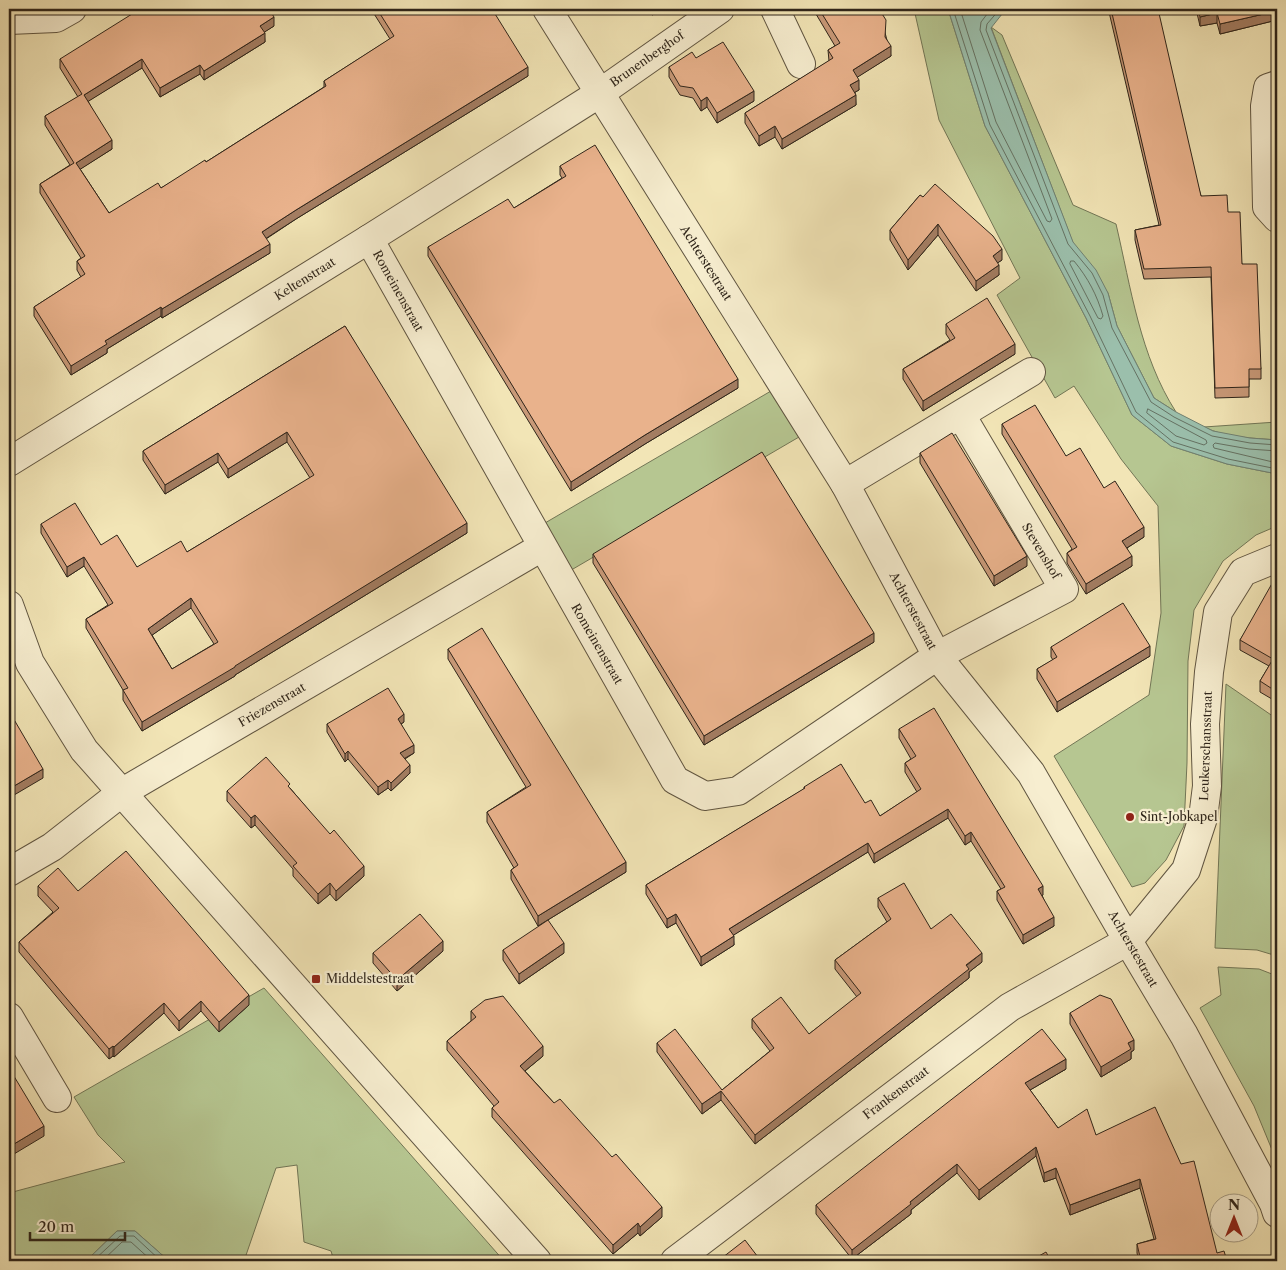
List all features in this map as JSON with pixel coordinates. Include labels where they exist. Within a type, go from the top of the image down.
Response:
[{"type":"street","points":[[9,20],[56,18],[72,9]]},
{"type":"street","name":"Achterstestraat","points":[[546,9],[845,484],[937,656],[1031,773],[1184,1035],[1274,1204],[1277,1213]]},
{"type":"street","name":"Brunenberghof","points":[[600,92],[720,9]]},
{"type":"street","points":[[775,9],[801,64]]},
{"type":"street","points":[[1277,85],[1268,88],[1265,106],[1267,206],[1277,218]]},
{"type":"street","name":"Keltenstraat","points":[[9,462],[369,239],[600,92]]},
{"type":"street","name":"Romeinenstraat","points":[[369,239],[675,780],[705,796],[738,791],[937,656]]},
{"type":"street","points":[[845,484],[1031,372]]},
{"type":"street","name":"Stevenshof","points":[[937,656],[1064,589],[961,415]]},
{"type":"street","name":"Friezenstraat","points":[[9,872],[52,847],[121,793],[542,547]]},
{"type":"street","name":"Leukerschansstraat","points":[[1128,941],[1186,870],[1203,818],[1207,786],[1205,724],[1209,672],[1218,612],[1243,572],[1277,558]]},
{"type":"street","points":[[9,605],[30,663],[84,750],[537,1261]]},
{"type":"street","name":"Frankenstraat","points":[[675,1261],[1010,1008],[1128,941]]},
{"type":"street","points":[[9,1017],[57,1098]]},
{"type":"green space","points":[[914,9],[948,9],[985,126],[1086,318],[1132,415],[1171,446],[1227,464],[1277,474],[1277,526],[1256,535],[1223,561],[1194,610],[1188,661],[1184,826],[1166,860],[1145,883],[1132,887],[1054,756],[1149,695],[1161,613],[1158,506],[1121,459],[1074,386],[1055,398],[997,295],[1020,278],[939,120]]},
{"type":"green space","points":[[991,27],[1002,35],[1073,205],[1116,224],[1145,345],[1164,390],[1176,412],[1154,398],[1117,326],[1108,293],[1073,243]]},
{"type":"green space","points":[[771,391],[799,437],[561,576],[533,530]]},
{"type":"green space","points":[[1277,422],[1277,440],[1230,435],[1204,427]]},
{"type":"green space","points":[[1226,684],[1277,719],[1277,956],[1257,950],[1215,948]]},
{"type":"green space","points":[[1218,967],[1259,969],[1277,976],[1277,1162],[1254,1106],[1200,1008],[1221,995]]},
{"type":"green space","points":[[264,988],[504,1261],[334,1261],[331,1251],[304,1242],[297,1165],[276,1168],[244,1261],[169,1261],[135,1231],[117,1231],[86,1261],[9,1261],[9,1193],[125,1162],[98,1135],[74,1097]]},
{"type":"water","points":[[948,9],[1006,9],[991,28],[1073,242],[1096,270],[1108,293],[1117,326],[1154,398],[1213,431],[1250,438],[1277,440],[1277,474],[1227,464],[1171,446],[1132,415],[1086,318],[985,126]]},
{"type":"water","points":[[117,1231],[135,1231],[169,1261],[86,1261]]},
{"type":"building","points":[[140,9],[269,9],[274,17],[260,26],[265,33],[204,71],[200,65],[160,88],[142,59],[84,95],[112,140],[76,163],[109,213],[158,183],[161,188],[205,160],[206,162],[326,86],[324,81],[394,36],[377,9],[492,9],[528,67],[262,232],[270,244],[105,341],[107,344],[71,366],[34,307],[85,274],[77,261],[85,256],[40,184],[74,163],[45,116],[82,94],[60,59]]},
{"type":"building","points":[[819,9],[879,9],[886,20],[885,37],[891,46],[853,70],[859,80],[850,85],[856,95],[782,139],[775,126],[759,136],[745,113],[833,58],[828,50],[840,43]]},
{"type":"building","points":[[1111,9],[1146,9],[1147,12],[1158,9],[1201,196],[1227,195],[1228,212],[1240,212],[1242,264],[1257,264],[1261,369],[1249,369],[1249,387],[1215,388],[1211,267],[1144,269],[1135,230],[1161,225]]},
{"type":"building","points":[[1198,9],[1277,9],[1277,11],[1220,24],[1217,13],[1200,17]]},
{"type":"building","points":[[723,42],[754,91],[717,113],[707,97],[701,101],[693,88],[680,86],[669,67],[692,52],[696,58]]},
{"type":"building","points":[[595,145],[738,379],[571,482],[428,247],[508,199],[514,208],[566,176],[560,166]]},
{"type":"building","points":[[935,184],[993,236],[1002,249],[993,256],[999,265],[976,281],[938,224],[908,260],[890,230],[920,195],[923,197]]},
{"type":"building","points":[[987,298],[1015,344],[923,401],[903,369],[955,338],[946,324]]},
{"type":"building","points":[[345,326],[467,523],[235,667],[142,722],[123,690],[128,688],[86,619],[113,603],[84,557],[67,567],[41,524],[75,503],[101,545],[117,535],[137,567],[181,541],[187,552],[314,475],[287,432],[228,469],[218,453],[165,485],[143,451]],"holes":[[[191,598],[218,642],[172,669],[148,629]]]},
{"type":"building","points":[[1035,405],[1066,456],[1080,448],[1104,488],[1115,481],[1144,527],[1122,541],[1132,556],[1086,584],[1067,553],[1077,547],[1002,424]]},
{"type":"building","points":[[952,433],[1027,556],[994,576],[920,453]]},
{"type":"building","points":[[762,452],[874,633],[704,736],[593,554]]},
{"type":"building","points":[[1274,580],[1277,582],[1277,692],[1260,681],[1273,659],[1240,640]]},
{"type":"building","points":[[1123,603],[1150,646],[1057,702],[1037,669],[1057,657],[1051,647]]},
{"type":"building","points":[[482,628],[626,862],[538,916],[511,870],[518,865],[487,812],[531,785],[448,649]]},
{"type":"building","points":[[388,688],[404,714],[398,719],[414,745],[400,753],[410,765],[391,783],[388,780],[378,787],[348,751],[345,754],[327,724]]},
{"type":"building","points":[[934,708],[1043,886],[1038,889],[1054,917],[1023,935],[997,891],[1005,887],[971,832],[965,836],[948,809],[874,854],[868,843],[729,929],[734,936],[701,957],[676,914],[667,919],[646,885],[841,764],[865,803],[871,800],[880,816],[921,789],[905,763],[916,756],[899,729]]},
{"type":"building","points":[[9,711],[43,769],[9,789]]},
{"type":"building","points":[[266,757],[290,784],[288,786],[330,834],[334,830],[364,866],[336,891],[330,883],[318,894],[293,866],[297,863],[255,815],[251,818],[227,791]]},
{"type":"building","points":[[126,851],[249,995],[219,1022],[201,1001],[179,1021],[164,1003],[114,1047],[109,1049],[19,942],[59,908],[38,886],[58,868],[78,891]]},
{"type":"building","points":[[904,883],[931,929],[951,914],[982,953],[966,965],[969,969],[755,1135],[721,1091],[702,1104],[657,1043],[675,1029],[722,1090],[774,1048],[752,1019],[781,997],[809,1034],[861,993],[835,960],[891,919],[878,898]]},
{"type":"building","points":[[420,914],[443,941],[397,980],[373,953]]},
{"type":"building","points":[[548,920],[564,943],[519,974],[503,950]]},
{"type":"building","points":[[1100,995],[1111,999],[1134,1040],[1128,1043],[1131,1049],[1101,1067],[1070,1013]]},
{"type":"building","points":[[503,996],[543,1046],[520,1066],[554,1103],[560,1099],[612,1157],[616,1154],[662,1207],[640,1227],[638,1223],[613,1245],[492,1108],[499,1102],[447,1041],[476,1017],[471,1011],[485,1000]]},
{"type":"building","points":[[1042,1029],[1066,1059],[1025,1083],[1058,1128],[1087,1109],[1096,1135],[1155,1107],[1181,1164],[1194,1161],[1208,1217],[1208,1242],[1214,1242],[1217,1253],[1224,1251],[1227,1261],[1141,1261],[1137,1244],[1156,1239],[1140,1179],[1070,1205],[1056,1168],[1044,1173],[1036,1147],[979,1190],[957,1164],[910,1202],[911,1204],[852,1250],[816,1205]]},
{"type":"building","points":[[9,1068],[44,1126],[9,1147]]},
{"type":"building","points":[[745,1240],[761,1261],[718,1261]]},
{"type":"building","points":[[1046,1252],[1051,1261],[1030,1261]]},
{"type":"place","name":"Sint-Jobkapel","points":[[1130,817]]},
{"type":"place","name":"Middelstestraat","points":[[316,979]]}]
